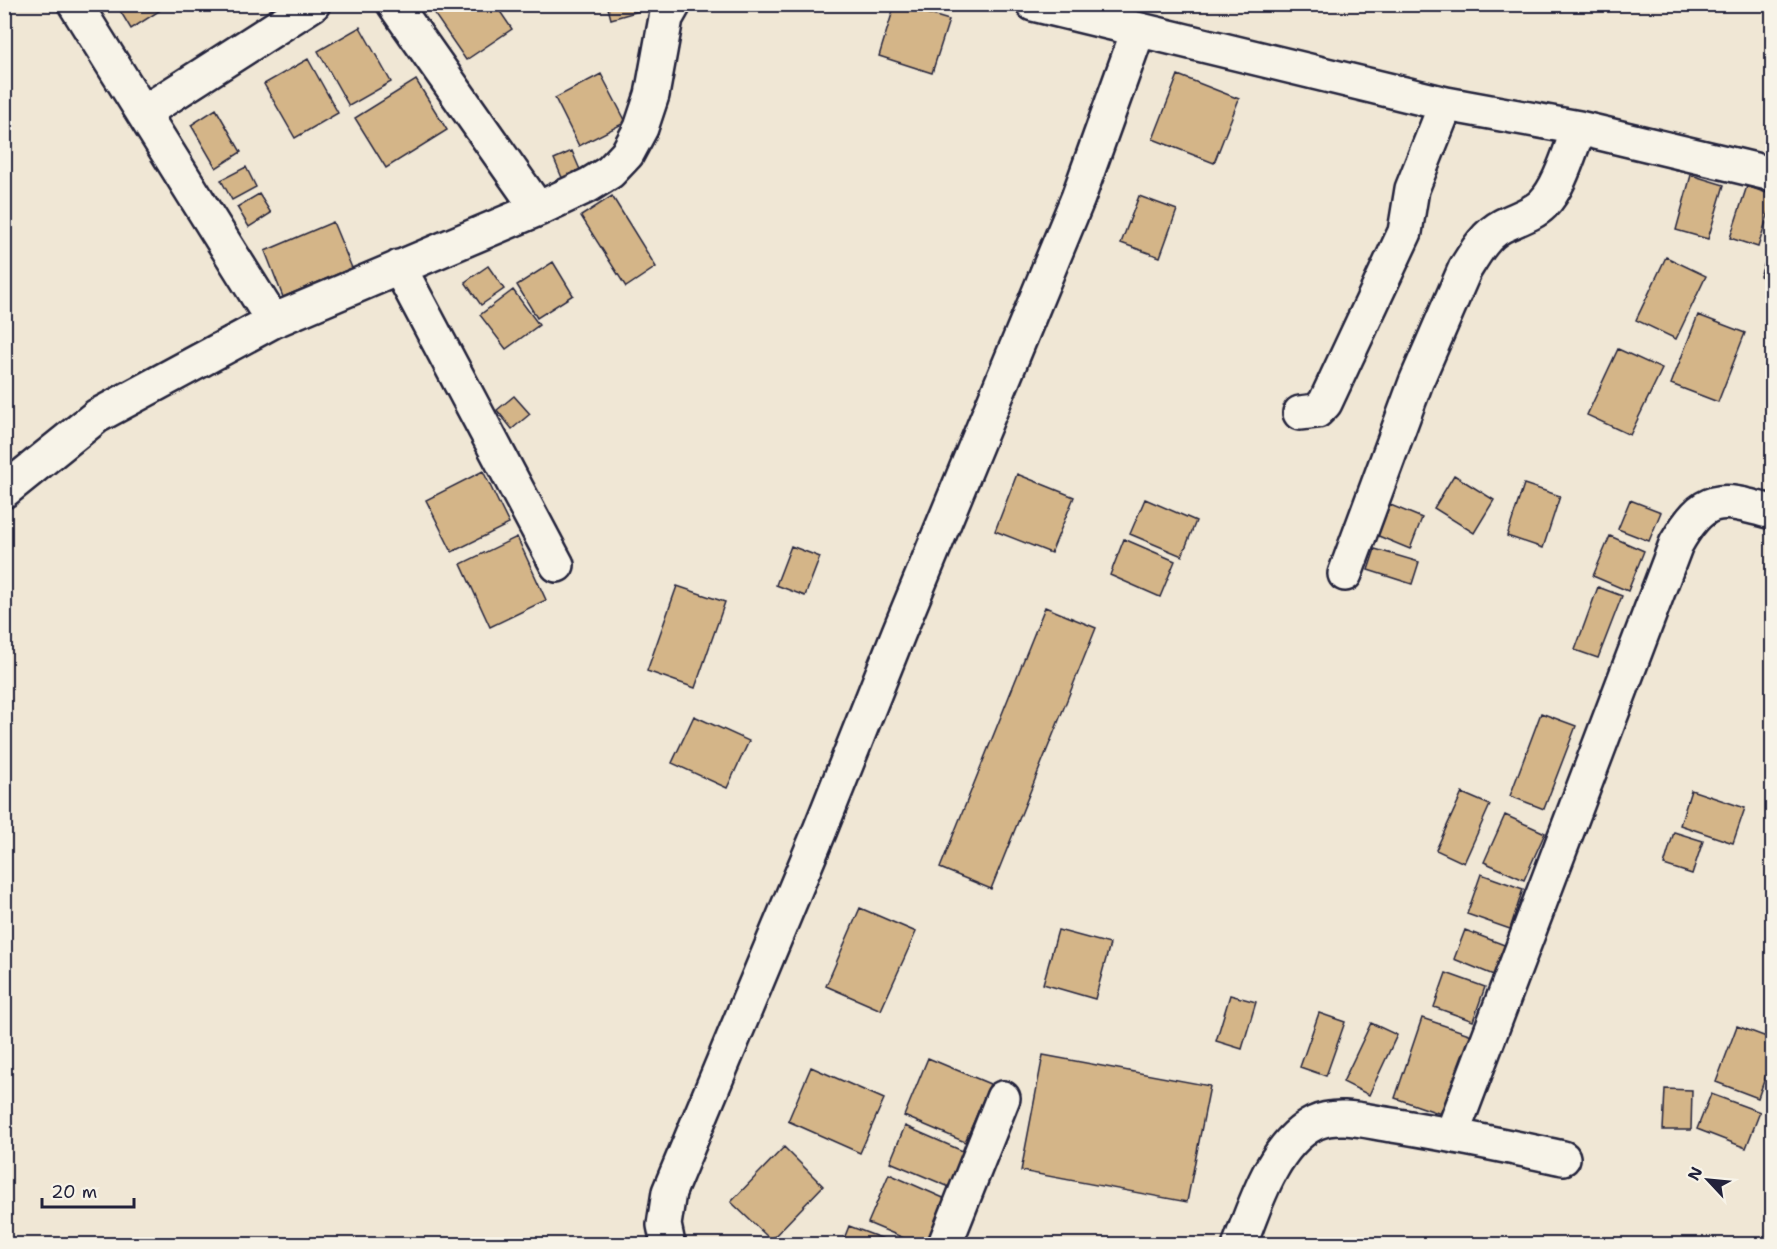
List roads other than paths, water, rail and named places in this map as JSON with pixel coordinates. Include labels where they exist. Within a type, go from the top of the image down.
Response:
[{"type":"street","points":[[75,4],[273,321]]},
{"type":"street","points":[[143,114],[313,4]]},
{"type":"street","points":[[394,4],[538,209]]},
{"type":"street","points":[[4,491],[97,416],[273,321],[538,209],[603,176],[627,154],[641,128],[652,95],[666,18],[674,4]]},
{"type":"street","points":[[1034,4],[1446,104],[1579,128],[1773,174]]},
{"type":"street","points":[[668,1245],[664,1225],[669,1192],[820,830],[1078,198],[1138,31]]},
{"type":"street","points":[[1300,413],[1317,411],[1325,403],[1393,262],[1405,232],[1414,181],[1446,104]]},
{"type":"street","points":[[1345,574],[1416,382],[1466,269],[1475,252],[1499,227],[1534,211],[1544,203],[1557,183],[1579,128]]},
{"type":"street","points":[[399,267],[557,565]]},
{"type":"street","points":[[1452,1134],[1676,544],[1688,523],[1702,508],[1721,502],[1740,503],[1773,512]]},
{"type":"street","points":[[945,1245],[1003,1098]]},
{"type":"street","points":[[1240,1245],[1256,1202],[1278,1157],[1298,1135],[1316,1122],[1341,1118],[1452,1134],[1563,1158]]}]
